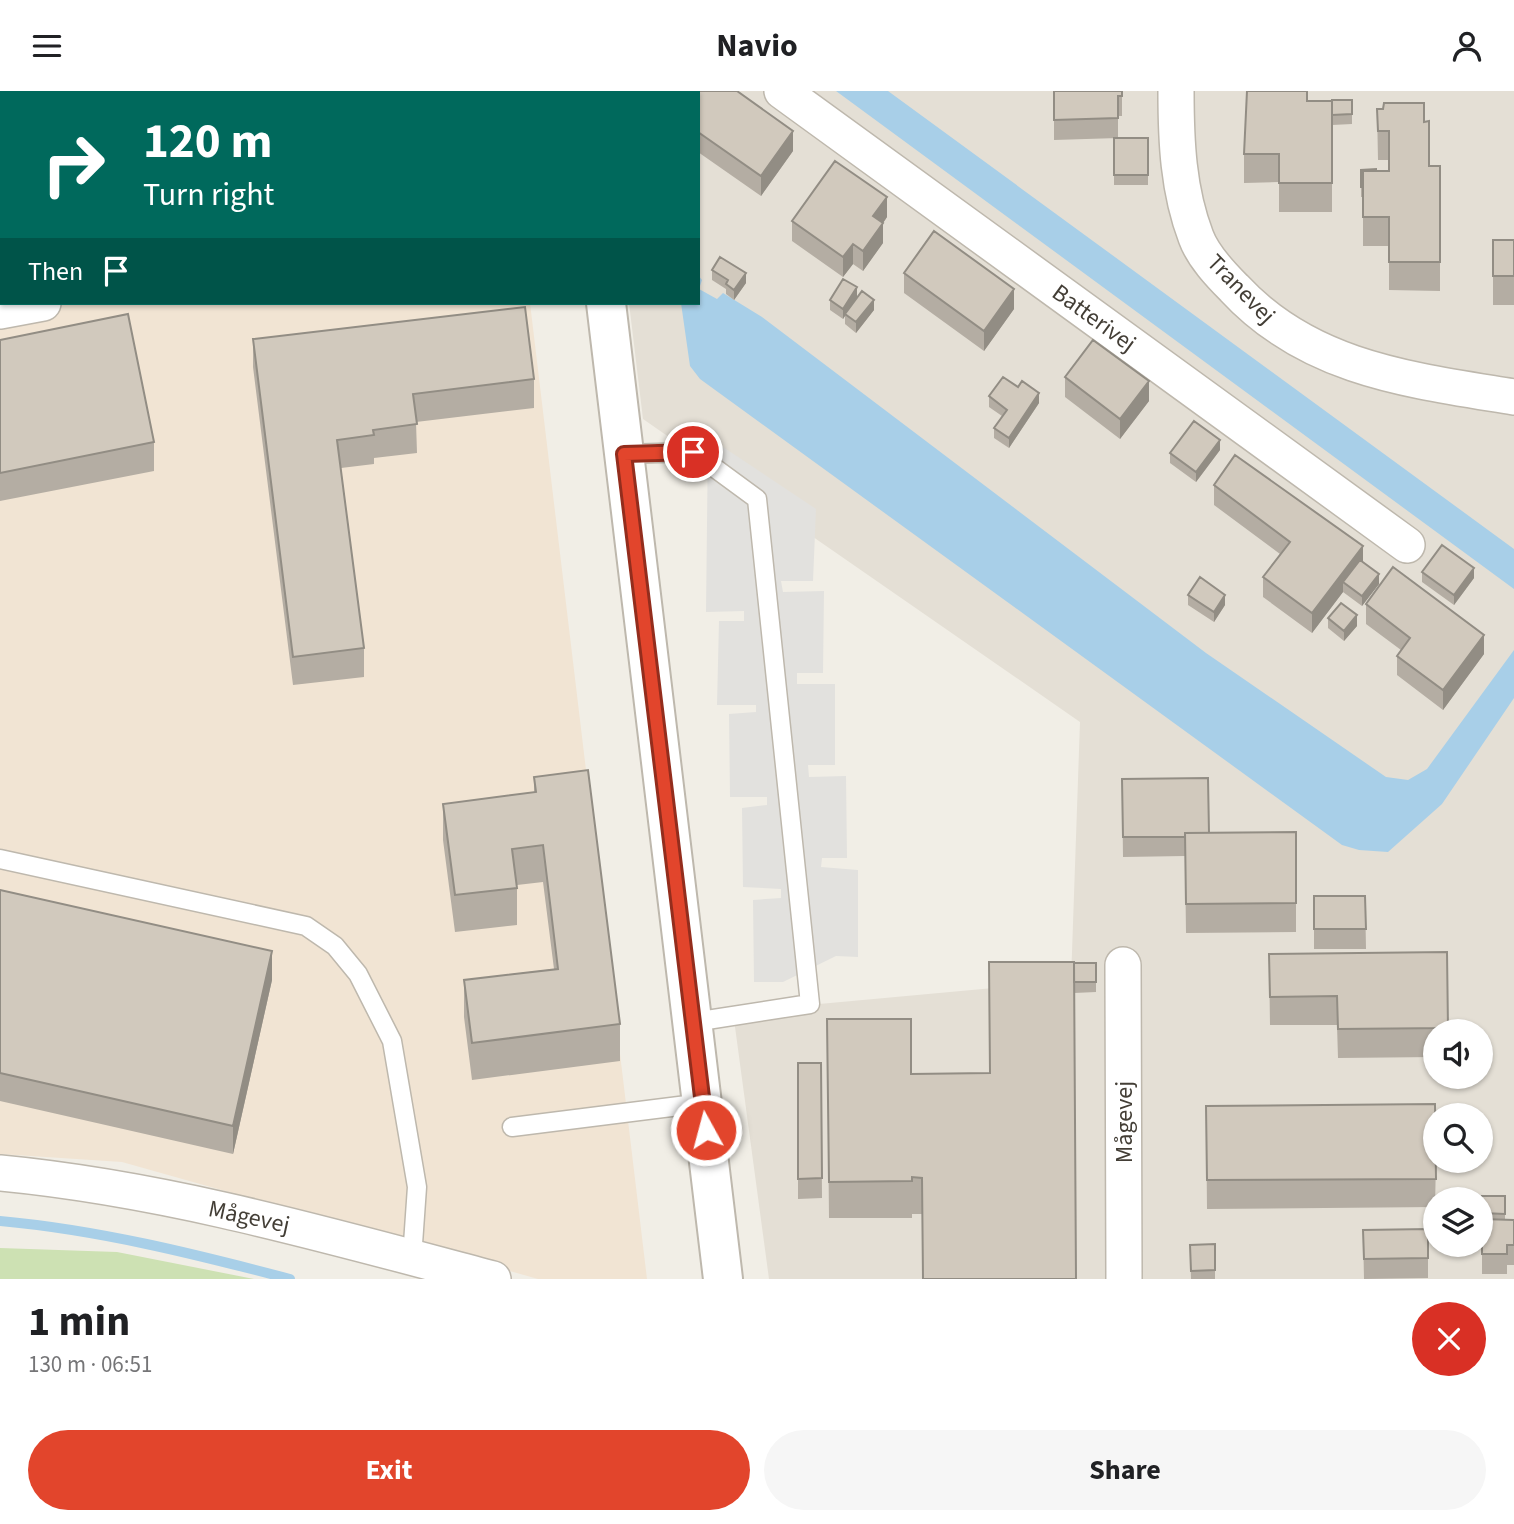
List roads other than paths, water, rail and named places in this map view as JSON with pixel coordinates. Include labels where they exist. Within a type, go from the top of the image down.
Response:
[{"type":"street","name":"Batterivej","points":[[782,91],[1406,545]]},
{"type":"street","name":"Tranevej","points":[[1176,91],[1176,145],[1184,195],[1197,240],[1220,273],[1248,304],[1286,334],[1333,357],[1393,375],[1514,397]]},
{"type":"street","points":[[0,311],[32,305]]},
{"type":"street","points":[[606,305],[723,1279]]},
{"type":"street","name":"Mågevej","points":[[1123,965],[1125,1279]]},
{"type":"street","name":"Mågevej","points":[[0,1173],[52,1178],[262,1218],[494,1279]]},
{"type":"lane","points":[[624,454],[693,452],[757,499],[810,1004],[694,1022]]},
{"type":"lane","points":[[0,859],[306,926],[335,946],[358,974],[392,1041],[417,1187],[412,1258]]},
{"type":"lane","points":[[512,1127],[703,1103]]},
{"type":"water","points":[[836,91],[888,91],[1514,549],[1514,589]]},
{"type":"water","points":[[700,290],[717,299],[723,293],[762,317],[1206,653],[1386,777],[1408,780],[1427,769],[1514,650],[1514,698],[1442,804],[1388,852],[1359,850],[1342,845],[700,379],[690,366],[681,305],[700,305]]},
{"type":"waterway","points":[[0,1221],[110,1237],[290,1279]]}]
